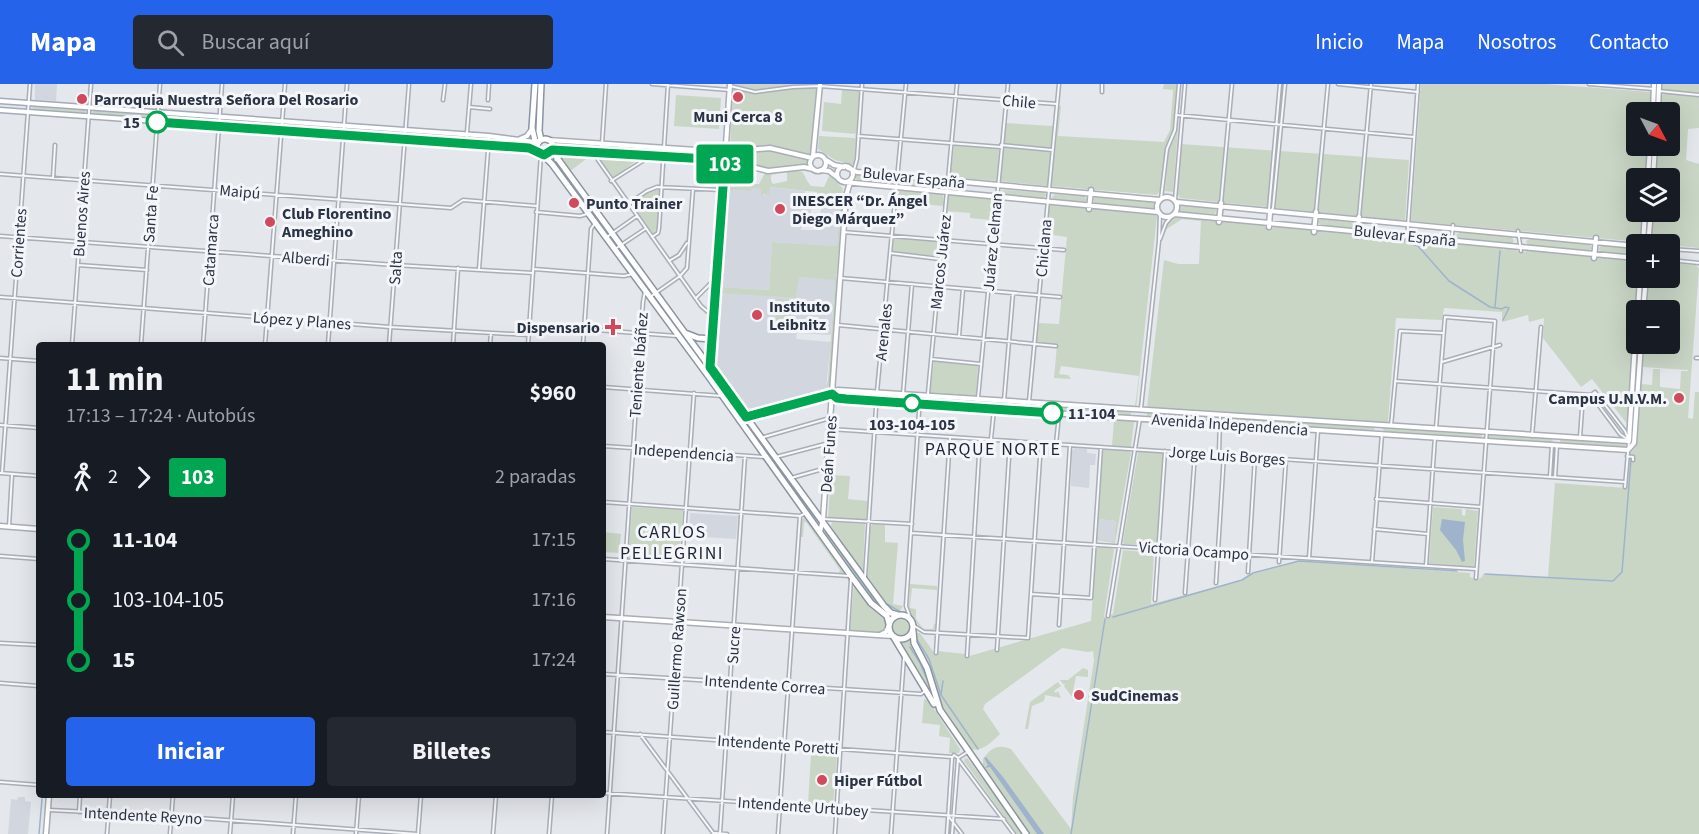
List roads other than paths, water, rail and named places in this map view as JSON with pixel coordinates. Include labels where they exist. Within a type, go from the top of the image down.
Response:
[{"type":"highway","points":[[535,84],[532,128],[539,141]]},
{"type":"highway","points":[[542,84],[538,131],[540,153],[552,164],[595,223],[609,236]]},
{"type":"highway","points":[[539,141],[548,140],[552,144],[552,151],[609,236],[681,334],[803,514],[820,533],[871,603],[887,616],[894,638],[929,689],[944,722],[995,795],[1026,834]]},
{"type":"highway","points":[[540,153],[552,151]]},
{"type":"highway","points":[[557,159],[566,151]]},
{"type":"highway","points":[[618,247],[645,291],[653,295]]},
{"type":"highway","points":[[681,334],[713,339]]},
{"type":"highway","points":[[681,334],[710,367],[887,610],[907,616],[914,626],[914,643],[927,668],[929,689]]},
{"type":"highway","points":[[889,625],[892,619],[899,615]]},
{"type":"highway","points":[[894,638],[906,638],[914,626]]},
{"type":"main road","points":[[1655,89],[1659,84]]},
{"type":"main road","points":[[813,169],[810,164],[816,140],[820,85]]},
{"type":"main road","points":[[725,160],[730,86]]},
{"type":"main road","points":[[0,101],[539,141]]},
{"type":"main road","points":[[0,110],[529,148],[540,153]]},
{"type":"main road","points":[[519,138],[527,136],[532,128]]},
{"type":"main road","points":[[548,140],[726,152],[772,148],[822,157]]},
{"type":"main road","points":[[552,151],[725,160],[768,171],[807,167],[820,170],[825,165],[817,151],[816,140]]},
{"type":"main road","name":"Bulevar España","points":[[822,157],[834,165],[855,171],[998,186],[1161,199]]},
{"type":"main road","points":[[846,167],[852,171],[846,180],[838,171],[846,167]]},
{"type":"main road","name":"Bulevar España","points":[[820,170],[829,171],[846,180],[896,187],[1159,213]]},
{"type":"main road","name":"Deán Funes","points":[[846,180],[846,196]]},
{"type":"main road","name":"Deán Funes","points":[[820,533],[830,429],[846,180]]},
{"type":"main road","points":[[1089,207],[1091,192]]},
{"type":"main road","points":[[1168,197],[1175,201],[1177,208],[1173,215],[1165,217],[1159,213],[1157,207],[1161,199],[1168,197]]},
{"type":"main road","name":"Bulevar España","points":[[1175,201],[1270,212],[1316,214],[1626,244]]},
{"type":"main road","points":[[1219,220],[1221,205]]},
{"type":"main road","points":[[1269,225],[1270,212]]},
{"type":"main road","points":[[1314,229],[1316,214]]},
{"type":"main road","name":"Bulevar España","points":[[1173,215],[1626,258]]},
{"type":"main road","points":[[1357,233],[1359,218]]},
{"type":"main road","points":[[1594,256],[1596,240]]},
{"type":"main road","points":[[1629,441],[1634,354]]},
{"type":"main road","points":[[1629,449],[1634,442],[1640,354]]},
{"type":"main road","name":"Avenida Independencia","points":[[746,417],[832,394],[838,390],[1629,441]]},
{"type":"main road","name":"Avenida Independencia","points":[[832,394],[837,398],[876,402],[1629,449]]},
{"type":"main road","points":[[1135,409],[1133,413],[1139,418],[1145,414],[1142,410]]},
{"type":"main road","points":[[739,420],[746,417]]},
{"type":"main road","points":[[1379,425],[1380,434]]},
{"type":"main road","points":[[1554,445],[1555,437]]},
{"type":"main road","points":[[0,526],[36,529]]},
{"type":"main road","points":[[606,617],[879,635],[894,638]]},
{"type":"main road","points":[[879,635],[886,632],[889,625]]},
{"type":"main road","points":[[46,834],[49,798]]},
{"type":"street","name":"Corrientes","points":[[1,473],[30,84]]},
{"type":"street","name":"Buenos Aires","points":[[72,342],[91,84]]},
{"type":"street","name":"Santa Fe","points":[[141,342],[160,84]]},
{"type":"street","name":"Catamarca","points":[[203,342],[222,84]]},
{"type":"street","points":[[265,342],[285,84]]},
{"type":"street","points":[[328,342],[346,84]]},
{"type":"street","name":"Salta","points":[[389,342],[409,84]]},
{"type":"street","points":[[443,100],[444,84]]},
{"type":"street","points":[[465,144],[471,84]]},
{"type":"street","points":[[488,100],[489,84]]},
{"type":"street","points":[[606,84],[602,144],[597,158],[611,181],[696,298],[706,310],[715,313]]},
{"type":"street","name":"Chile","points":[[652,84],[730,86],[755,92],[820,85],[1057,104]]},
{"type":"street","points":[[652,237],[659,230],[668,84]]},
{"type":"street","name":"Deán Funes","points":[[846,180],[855,171],[862,84]]},
{"type":"street","name":"Arenales","points":[[865,580],[876,402],[906,84]]},
{"type":"street","name":"Marcos Juárez","points":[[927,404],[957,84]]},
{"type":"street","name":"Juárez Celman","points":[[977,408],[1008,84]]},
{"type":"street","name":"Chiclana","points":[[1028,412],[1059,84]]},
{"type":"street","points":[[1102,84],[1102,92]]},
{"type":"street","points":[[1161,199],[1167,149],[1175,130],[1179,84]]},
{"type":"street","points":[[1175,201],[1185,84]]},
{"type":"street","points":[[1221,205],[1232,84]]},
{"type":"street","points":[[1270,212],[1268,208],[1280,84]]},
{"type":"street","points":[[1270,212],[1273,208],[1285,84]]},
{"type":"street","points":[[1316,214],[1328,84]]},
{"type":"street","points":[[1338,84],[1418,92]]},
{"type":"street","points":[[1407,238],[1418,84]]},
{"type":"street","points":[[1588,84],[1699,95]]},
{"type":"street","points":[[1359,218],[1371,86]]},
{"type":"street","points":[[469,106],[490,109]]},
{"type":"street","points":[[1176,115],[1414,137]]},
{"type":"street","points":[[479,269],[489,136]]},
{"type":"street","points":[[858,136],[1053,150]]},
{"type":"street","points":[[53,178],[55,145]]},
{"type":"street","points":[[529,342],[540,153]]},
{"type":"street","points":[[611,181],[650,156]]},
{"type":"street","points":[[709,377],[725,160]]},
{"type":"street","name":"Maipú","points":[[0,174],[451,208],[463,200],[537,206]]},
{"type":"street","points":[[628,204],[650,189],[661,187],[723,190]]},
{"type":"street","points":[[653,295],[680,276],[687,268],[693,189]]},
{"type":"street","points":[[536,212],[580,216],[588,213]]},
{"type":"street","points":[[1142,410],[1159,241],[1159,213]]},
{"type":"street","points":[[1159,241],[1166,223],[1173,215]]},
{"type":"street","points":[[609,236],[637,216]]},
{"type":"street","points":[[583,342],[591,230],[595,223]]},
{"type":"street","points":[[1451,242],[1453,227]]},
{"type":"street","points":[[618,247],[645,228]]},
{"type":"street","points":[[843,232],[1065,250]]},
{"type":"street","points":[[1518,233],[1522,249]]},
{"type":"street","name":"Alberdi","points":[[0,236],[395,265],[624,276],[633,274]]},
{"type":"street","points":[[669,261],[679,255],[689,240]]},
{"type":"street","points":[[1680,250],[1699,251]]},
{"type":"street","points":[[890,254],[940,259]]},
{"type":"street","points":[[1680,261],[1699,262]]},
{"type":"street","points":[[78,265],[147,270]]},
{"type":"street","points":[[453,342],[458,268]]},
{"type":"street","points":[[696,298],[717,278]]},
{"type":"street","points":[[840,278],[1060,297]]},
{"type":"street","points":[[903,394],[912,284]]},
{"type":"street","points":[[959,336],[963,289]]},
{"type":"street","name":"Teniente Ibáñez","points":[[607,834],[642,302],[645,291]]},
{"type":"street","points":[[1004,401],[1013,293]]},
{"type":"street","name":"López y Planes","points":[[0,297],[390,327],[530,335]]},
{"type":"street","points":[[1436,429],[1445,317],[1495,321],[1476,579]]},
{"type":"street","points":[[530,325],[640,334],[681,334]]},
{"type":"street","points":[[836,325],[1056,346]]},
{"type":"street","points":[[1532,435],[1541,327]]},
{"type":"street","points":[[1391,426],[1401,331],[1443,333]]},
{"type":"street","points":[[490,342],[491,333]]},
{"type":"street","points":[[1441,362],[1500,345]]},
{"type":"street","points":[[0,358],[36,361]]},
{"type":"street","points":[[931,359],[981,364]]},
{"type":"street","points":[[1395,381],[1583,395],[1591,395],[1595,392],[1625,431],[1629,441],[1624,487]]},
{"type":"street","points":[[606,387],[722,396]]},
{"type":"street","name":"Guillermo Rawson","points":[[663,834],[694,393]]},
{"type":"street","points":[[921,395],[906,606],[914,626],[922,632],[1028,638],[1041,443]]},
{"type":"street","points":[[1580,438],[1583,395]]},
{"type":"street","points":[[1591,395],[1620,434],[1629,441]]},
{"type":"street","points":[[1056,444],[1060,405]]},
{"type":"street","points":[[991,440],[994,409]]},
{"type":"street","points":[[1219,454],[1220,415]]},
{"type":"street","points":[[761,438],[830,418]]},
{"type":"street","points":[[1108,616],[1139,418]]},
{"type":"street","points":[[0,425],[36,428]]},
{"type":"street","name":"Jorge Luis Borges","points":[[830,429],[1625,482]]},
{"type":"street","points":[[1309,558],[1318,430]]},
{"type":"street","points":[[1372,562],[1380,434]]},
{"type":"street","points":[[936,653],[950,437]]},
{"type":"street","points":[[1426,566],[1435,437]]},
{"type":"street","points":[[967,656],[980,439]]},
{"type":"street","points":[[997,650],[1010,441]]},
{"type":"street","points":[[776,458],[829,442]]},
{"type":"street","points":[[1059,625],[1070,445]]},
{"type":"street","points":[[1550,477],[1554,445]]},
{"type":"street","points":[[1554,445],[1555,477]]},
{"type":"street","name":"Independencia","points":[[606,446],[765,457]]},
{"type":"street","points":[[1031,594],[1091,598],[1101,447]]},
{"type":"street","points":[[1155,600],[1165,451]]},
{"type":"street","points":[[1185,593],[1195,453]]},
{"type":"street","points":[[1216,583],[1224,454]]},
{"type":"street","name":"Sucre","points":[[720,833],[745,456]]},
{"type":"street","points":[[1248,572],[1256,456]]},
{"type":"street","points":[[1627,456],[1633,457],[1633,460]]},
{"type":"street","points":[[1278,562],[1286,459]]},
{"type":"street","points":[[791,478],[827,468]]},
{"type":"street","points":[[1,473],[36,476]]},
{"type":"street","points":[[9,527],[12,474]]},
{"type":"street","points":[[1376,499],[1481,507]]},
{"type":"street","points":[[606,502],[803,514],[796,573],[778,834]]},
{"type":"street","points":[[823,520],[912,524]]},
{"type":"street","points":[[1374,530],[1428,534]]},
{"type":"street","name":"Victoria Ocampo","points":[[911,533],[1476,569]]},
{"type":"street","points":[[0,556],[36,559]]},
{"type":"street","points":[[606,559],[851,576],[835,834]]},
{"type":"street","points":[[899,615],[906,606]]},
{"type":"street","points":[[0,643],[36,645]]},
{"type":"street","points":[[891,834],[904,655]]},
{"type":"street","name":"Intendente Correa","points":[[606,674],[921,694],[929,689]]},
{"type":"street","points":[[0,683],[36,686]]},
{"type":"street","name":"Intendente Poretti","points":[[606,732],[952,758],[967,753]]},
{"type":"street","points":[[640,734],[713,834],[727,834]]},
{"type":"street","points":[[947,834],[952,758]]},
{"type":"street","points":[[952,834],[957,758]]},
{"type":"street","points":[[957,758],[1014,834]]},
{"type":"street","points":[[0,782],[36,785]]},
{"type":"street","name":"Intendente Urtubey","points":[[606,794],[1004,819]]},
{"type":"street","points":[[79,812],[80,798]]},
{"type":"street","points":[[107,834],[110,798]]},
{"type":"street","points":[[170,834],[173,798]]},
{"type":"street","points":[[230,834],[233,798]]},
{"type":"street","points":[[293,834],[296,798]]},
{"type":"street","points":[[356,834],[359,798]]},
{"type":"street","points":[[418,834],[421,798]]},
{"type":"street","points":[[493,834],[496,798]]},
{"type":"street","points":[[549,834],[552,798]]},
{"type":"street","name":"Intendente Reyno","points":[[48,810],[171,816],[418,834]]},
{"type":"street","points":[[948,816],[962,834]]},
{"type":"water","points":[[1442,519],[1465,522],[1463,540],[1465,561],[1462,562],[1456,550],[1440,530]]},
{"type":"water","points":[[986,757],[1044,834],[1037,834],[990,767],[985,768],[988,765],[984,758]]},
{"type":"waterway","points":[[1404,241],[1418,246],[1449,281],[1490,307],[1509,308],[1503,320]]},
{"type":"waterway","points":[[1495,307],[1500,251]]},
{"type":"waterway","points":[[713,378],[738,412]]},
{"type":"waterway","points":[[747,425],[817,520]]},
{"type":"waterway","points":[[1485,574],[1613,581],[1622,572],[1631,460]]},
{"type":"waterway","points":[[826,532],[878,605]]},
{"type":"waterway","points":[[1113,617],[1299,561],[1457,571]]},
{"type":"waterway","points":[[887,604],[899,611]]},
{"type":"waterway","points":[[1071,834],[1105,619]]},
{"type":"waterway","points":[[916,638],[929,659],[941,695],[978,749]]},
{"type":"waterway","points":[[910,647],[926,677]]},
{"type":"waterway","points":[[941,695],[943,681]]},
{"type":"waterway","points":[[39,834],[42,799]]},
{"type":"place","name":"Muni Cerca 8","points":[[738,97]]},
{"type":"place","name":"Parroquia Nuestra Señora Del Rosario","points":[[82,99]]},
{"type":"place","name":"15","points":[[157,122]]},
{"type":"place","name":"Punto Trainer","points":[[574,203]]},
{"type":"place","name":"INESCER “Dr. Ángel Diego Márquez”","points":[[780,209]]},
{"type":"place","name":"Club Florentino Ameghino","points":[[270,222]]},
{"type":"place","name":"Instituto Leibnitz","points":[[757,315]]},
{"type":"place","name":"Dispensario","points":[[613,327]]},
{"type":"place","name":"Campus U.N.V.M.","points":[[1679,398]]},
{"type":"place","name":"103-104-105","points":[[912,403]]},
{"type":"place","name":"11-104","points":[[1052,413]]},
{"type":"place","name":"SudCinemas","points":[[1079,695]]},
{"type":"place","name":"Hiper Fútbol","points":[[822,780]]},
{"type":"district","name":"PARQUE NORTE","points":[[993,449]]},
{"type":"district","name":"CARLOS PELLEGRINI","points":[[672,542]]}]
